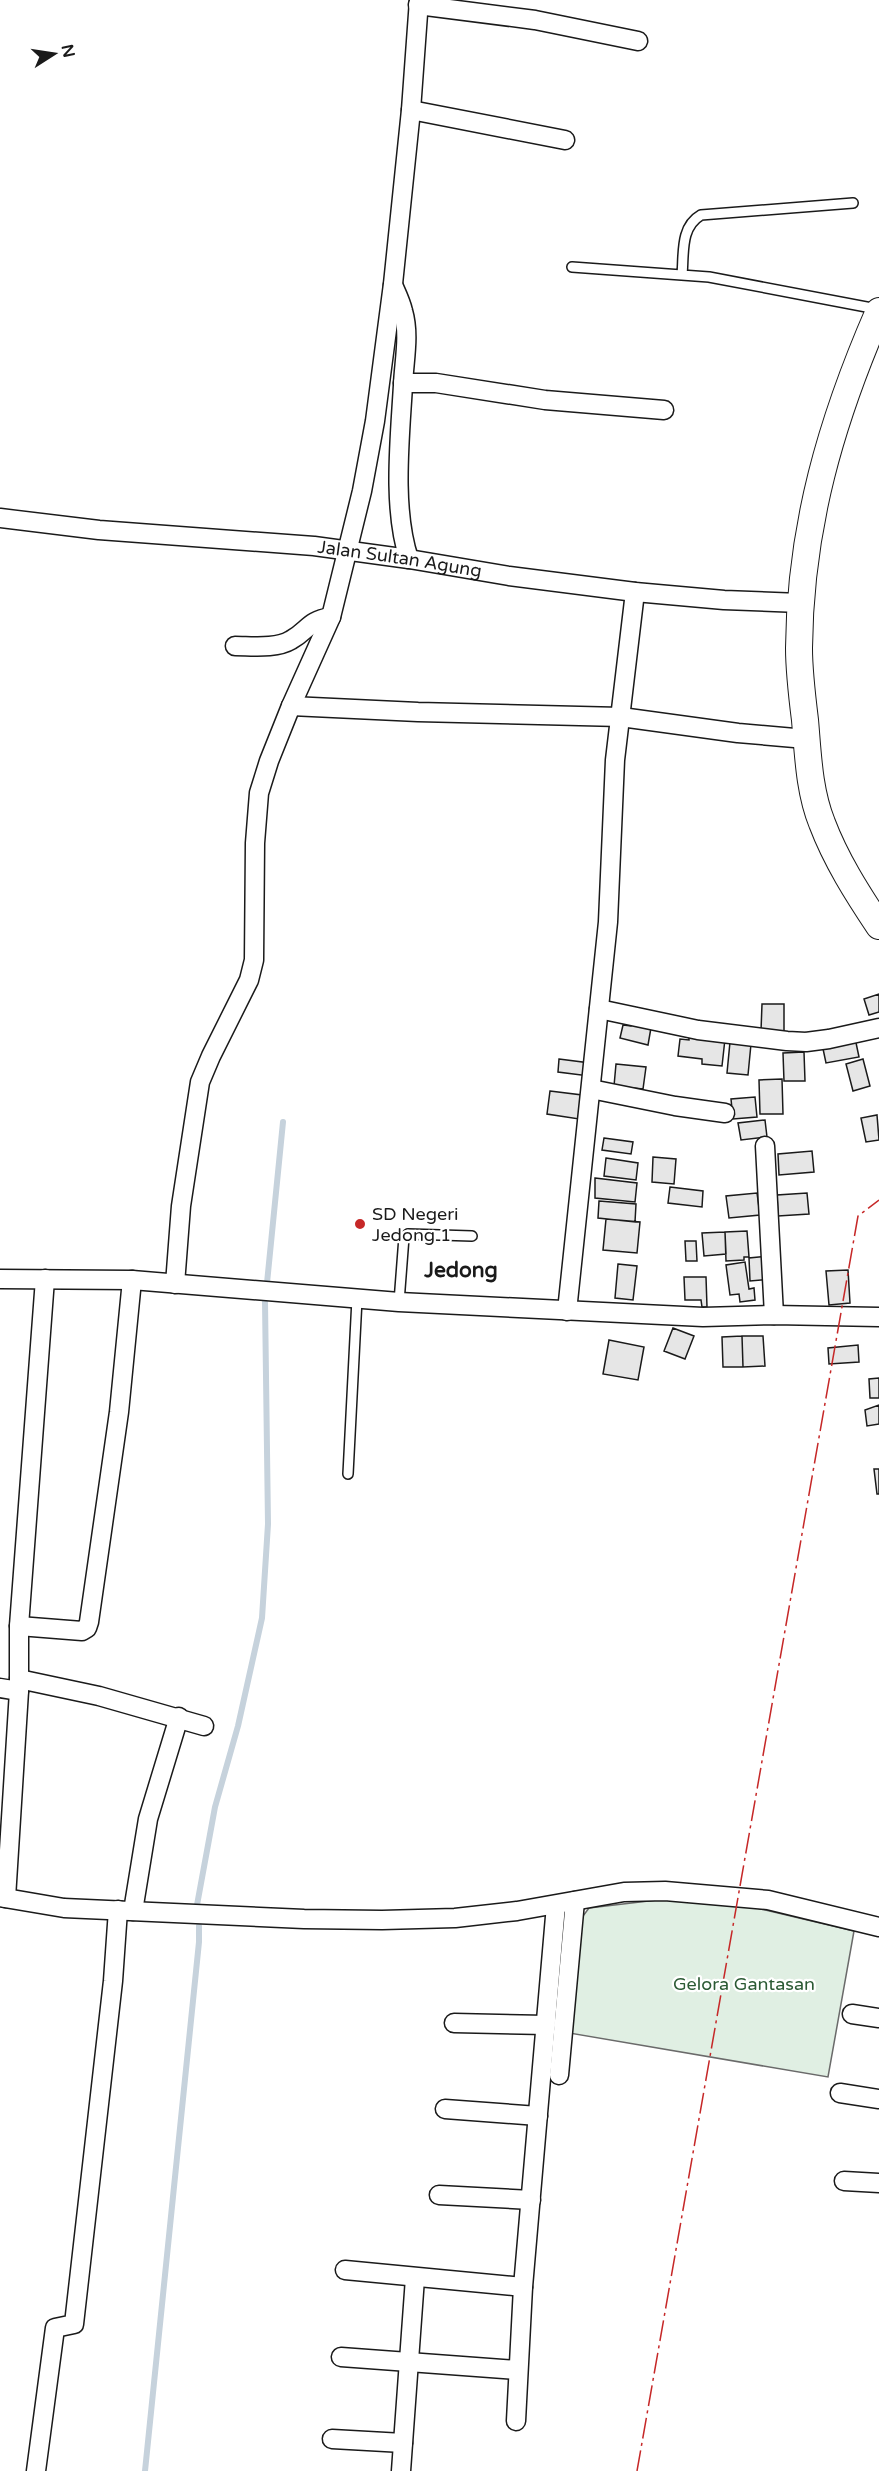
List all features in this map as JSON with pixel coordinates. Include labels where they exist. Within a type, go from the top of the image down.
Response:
[{"type":"street","points":[[175,1284],[181,1206],[200,1082],[249,980],[254,960],[255,843],[259,793],[291,706],[331,617],[349,551],[375,421],[393,284],[411,110],[419,2],[535,20],[638,41]]},
{"type":"street","points":[[411,110],[565,140]]},
{"type":"street","points":[[393,284],[404,312],[406,335],[400,486],[409,559]]},
{"type":"street","points":[[879,311],[852,373],[824,462],[804,556],[799,651],[806,739],[813,789],[821,821],[838,860],[879,926]]},
{"type":"street","points":[[403,383],[436,383],[545,400],[664,410]]},
{"type":"street","name":"Jalan Sultan Agung","points":[[0,518],[99,530],[314,546],[509,576],[635,592],[800,603]]},
{"type":"street","points":[[567,1311],[610,891],[612,795],[635,592]]},
{"type":"street","points":[[236,646],[275,645],[290,641],[313,621],[331,617]]},
{"type":"street","points":[[291,706],[621,717],[738,733],[806,739]]},
{"type":"street","points":[[599,1009],[714,1033],[787,1041],[818,1041],[879,1028]]},
{"type":"street","points":[[591,1089],[675,1106],[725,1113]]},
{"type":"street","points":[[765,1146],[774,1315]]},
{"type":"street","points":[[0,1279],[132,1280],[399,1302],[703,1317],[774,1315],[879,1317]]},
{"type":"street","points":[[45,1279],[19,1626],[19,1685],[3,1897],[64,1908],[304,1919],[382,1920],[455,1918],[566,1903],[624,1892],[665,1891],[768,1900],[879,1927]]},
{"type":"street","points":[[19,1626],[82,1631],[87,1628],[89,1622],[119,1412],[132,1280]]},
{"type":"street","points":[[0,1688],[19,1685],[99,1696],[204,1726]]},
{"type":"street","points":[[36,2471],[55,2328],[74,2324],[113,1982],[126,1911],[148,1819],[178,1717]]},
{"type":"street","points":[[516,2421],[523,2287],[546,2025],[566,1903]]},
{"type":"street","points":[[559,2075],[566,1903]]},
{"type":"street","points":[[852,2014],[879,2018]]},
{"type":"street","points":[[454,2023],[546,2025]]},
{"type":"street","points":[[840,2093],[879,2099]]},
{"type":"street","points":[[445,2109],[538,2116]]},
{"type":"street","points":[[844,2181],[879,2183]]},
{"type":"street","points":[[439,2195],[531,2200]]},
{"type":"street","points":[[345,2270],[523,2287]]},
{"type":"street","points":[[401,2471],[415,2278]]},
{"type":"street","points":[[341,2356],[518,2370]]},
{"type":"street","points":[[332,2439],[403,2443]]},
{"type":"lane","points":[[682,275],[685,236],[689,225],[701,215],[854,203]]},
{"type":"lane","points":[[572,267],[709,277],[879,311]]},
{"type":"lane","points":[[399,1302],[404,1238],[408,1234],[472,1236]]},
{"type":"lane","points":[[348,1474],[357,1299]]},
{"type":"green space","name":"Gelora Gantasan","points":[[674,1898],[757,1908],[854,1931],[828,2077],[569,2033],[580,1920],[589,1908]]},
{"type":"building","points":[[879,994],[879,1012],[869,1015],[864,999]]},
{"type":"building","points":[[762,1004],[784,1004],[784,1031],[761,1031]]},
{"type":"building","points":[[633,1018],[652,1022],[648,1045],[620,1038],[623,1025],[631,1026]]},
{"type":"building","points":[[689,1035],[725,1039],[722,1066],[702,1064],[702,1059],[678,1056],[680,1039],[689,1040]]},
{"type":"building","points":[[855,1038],[859,1057],[826,1063],[822,1044]]},
{"type":"building","points":[[730,1042],[751,1044],[748,1075],[727,1073]]},
{"type":"building","points":[[804,1052],[805,1081],[784,1081],[783,1053]]},
{"type":"building","points":[[559,1059],[590,1063],[589,1076],[558,1072]]},
{"type":"building","points":[[863,1059],[870,1086],[853,1091],[846,1064]]},
{"type":"building","points":[[616,1064],[646,1067],[643,1089],[614,1086]]},
{"type":"building","points":[[782,1079],[783,1114],[760,1114],[759,1080]]},
{"type":"building","points":[[550,1091],[582,1095],[579,1119],[547,1114]]},
{"type":"building","points":[[755,1097],[757,1117],[733,1119],[731,1099]]},
{"type":"building","points":[[877,1115],[879,1140],[866,1142],[861,1118]]},
{"type":"building","points":[[765,1120],[767,1137],[741,1140],[738,1123]]},
{"type":"building","points":[[604,1138],[633,1142],[631,1154],[602,1150]]},
{"type":"building","points":[[812,1151],[814,1172],[779,1175],[778,1154]]},
{"type":"building","points":[[653,1157],[676,1159],[674,1184],[652,1182]]},
{"type":"building","points":[[606,1158],[638,1163],[636,1180],[604,1176]]},
{"type":"building","points":[[595,1178],[637,1183],[635,1202],[595,1198]]},
{"type":"building","points":[[670,1187],[703,1191],[702,1207],[668,1203]]},
{"type":"building","points":[[757,1193],[760,1215],[729,1218],[726,1196]]},
{"type":"building","points":[[807,1193],[809,1214],[778,1216],[777,1195]]},
{"type":"building","points":[[599,1201],[636,1204],[635,1222],[598,1218]]},
{"type":"building","points":[[606,1219],[640,1222],[637,1253],[603,1250]]},
{"type":"building","points":[[747,1231],[749,1257],[744,1257],[744,1260],[726,1261],[725,1232]]},
{"type":"building","points":[[725,1232],[726,1254],[704,1256],[702,1233]]},
{"type":"building","points":[[685,1241],[696,1241],[697,1261],[686,1261]]},
{"type":"building","points":[[769,1256],[771,1279],[750,1281],[749,1258]]},
{"type":"building","points":[[745,1262],[749,1289],[754,1288],[755,1300],[740,1302],[739,1294],[730,1295],[726,1265]]},
{"type":"building","points":[[618,1264],[637,1266],[633,1300],[615,1298]]},
{"type":"building","points":[[848,1270],[850,1303],[829,1305],[826,1271]]},
{"type":"building","points":[[684,1277],[706,1277],[707,1307],[702,1307],[701,1300],[685,1300]]},
{"type":"building","points":[[673,1328],[694,1336],[685,1359],[664,1351]]},
{"type":"building","points":[[742,1336],[763,1336],[765,1366],[743,1367]]},
{"type":"building","points":[[742,1336],[743,1367],[723,1367],[722,1337]]},
{"type":"building","points":[[609,1340],[644,1347],[638,1380],[603,1374]]},
{"type":"building","points":[[858,1345],[859,1362],[829,1364],[828,1348]]},
{"type":"building","points":[[879,1378],[879,1398],[870,1398],[869,1379]]},
{"type":"building","points":[[879,1405],[879,1424],[867,1426],[865,1410]]},
{"type":"building","points":[[874,1469],[879,1469],[879,1494],[877,1494]]},
{"type":"waterway","points":[[267,1283],[283,1122]]},
{"type":"waterway","points":[[197,1905],[215,1807],[238,1726],[262,1618],[268,1524],[265,1302]]},
{"type":"waterway","points":[[145,2471],[199,1926]]},
{"type":"power","points":[[637,2471],[858,1216],[879,1200]]},
{"type":"place","name":"SD Negeri Jedong 1","points":[[360,1224]]},
{"type":"district","name":"Jedong","points":[[461,1270]]}]
